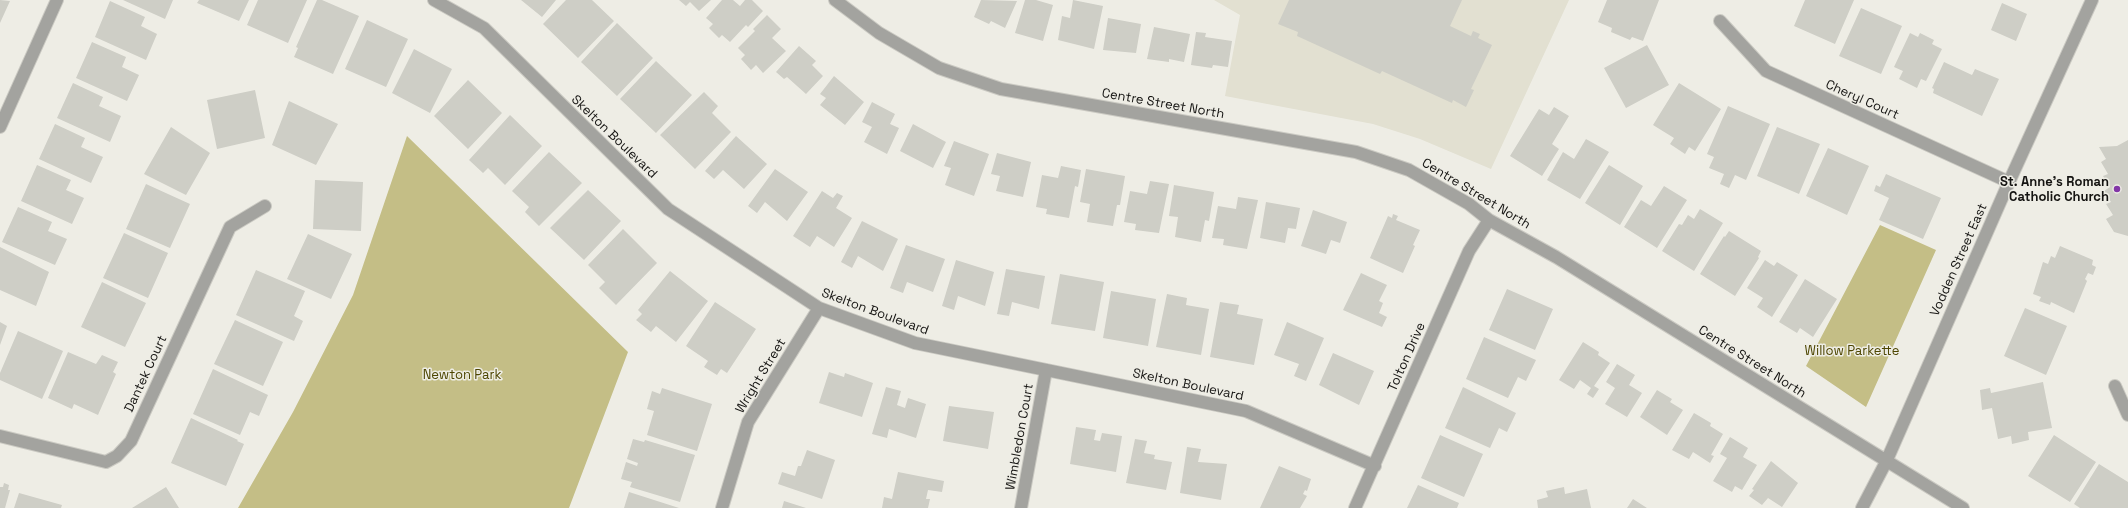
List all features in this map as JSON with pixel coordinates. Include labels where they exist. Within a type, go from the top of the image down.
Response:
[{"type":"street","points":[[0,127],[57,0]]},
{"type":"street","name":"Skelton Boulevard","points":[[434,0],[484,28],[668,210],[819,308],[915,343],[1246,411],[1374,466]]},
{"type":"street","name":"Centre Street North","points":[[836,0],[879,33],[939,68],[1001,89],[1356,152],[1409,170],[1469,204],[1489,220],[1556,257],[1886,462],[1963,508]]},
{"type":"street","name":"Vodden Street East","points":[[1862,508],[1886,462],[2009,182],[2092,0]]},
{"type":"street","name":"Cheryl Court","points":[[1720,21],[1766,72],[2009,182]]},
{"type":"street","name":"Dantek Court","points":[[0,436],[106,462],[117,456],[131,441],[230,227],[265,206]]},
{"type":"street","name":"Tolton Drive","points":[[1355,508],[1469,251],[1489,220]]},
{"type":"street","name":"Wright Street","points":[[722,508],[748,422],[819,308]]},
{"type":"street","name":"Wimbledon Court","points":[[1021,508],[1046,370]]},
{"type":"street","points":[[2115,386],[2128,415]]},
{"type":"shaded area","points":[[1214,0],[1569,0],[1491,169],[1420,139],[1373,124],[1225,96],[1240,15]]},
{"type":"green space","name":"Newton Park","points":[[407,136],[628,352],[569,508],[238,508],[293,412],[353,295]]},
{"type":"green space","name":"Willow Parkette","points":[[1880,225],[1936,250],[1866,407],[1806,366]]},
{"type":"building","points":[[0,0],[10,1],[0,23]]},
{"type":"building","points":[[123,0],[173,0],[165,19]]},
{"type":"building","points":[[199,0],[249,0],[239,21],[197,3]]},
{"type":"building","points":[[258,0],[307,0],[288,43],[247,25]]},
{"type":"building","points":[[317,0],[322,0],[359,16],[333,74],[294,57],[298,48],[296,47]]},
{"type":"building","points":[[521,0],[556,0],[542,17]]},
{"type":"building","points":[[566,0],[592,0],[614,21],[578,58],[543,24]]},
{"type":"building","points":[[679,0],[711,0],[699,11],[690,2],[686,6]]},
{"type":"building","points":[[722,0],[733,0],[740,6],[745,0],[752,0],[763,11],[748,27],[746,25],[730,42],[722,35],[719,38],[709,28],[713,24],[706,18]]},
{"type":"building","points":[[981,0],[1017,1],[1005,28],[991,21],[989,24],[974,17]]},
{"type":"building","points":[[1025,0],[1036,0],[1053,5],[1043,41],[1015,33]]},
{"type":"building","points":[[1073,0],[1103,6],[1094,49],[1058,40],[1062,16],[1070,18]]},
{"type":"building","points":[[1289,0],[1462,0],[1450,26],[1471,36],[1473,31],[1480,34],[1478,38],[1492,45],[1471,89],[1474,90],[1466,107],[1453,100],[1452,103],[1382,71],[1380,74],[1297,36],[1298,32],[1278,24]]},
{"type":"building","points":[[1607,0],[1659,0],[1643,41],[1632,37],[1630,40],[1611,32],[1612,28],[1598,22]]},
{"type":"building","points":[[1805,0],[1854,0],[1835,44],[1794,26]]},
{"type":"building","points":[[110,1],[145,17],[141,26],[157,34],[146,60],[95,37]]},
{"type":"building","points":[[2002,3],[2027,14],[2016,41],[1991,30]]},
{"type":"building","points":[[1861,8],[1902,26],[1881,74],[1839,56]]},
{"type":"building","points":[[767,15],[781,29],[772,38],[786,51],[763,73],[756,65],[751,70],[741,59],[745,55],[738,48],[755,31],[753,29]]},
{"type":"building","points":[[1108,18],[1141,24],[1136,53],[1103,50]]},
{"type":"building","points":[[367,20],[408,39],[386,87],[345,69]]},
{"type":"building","points":[[617,23],[653,58],[617,96],[581,62]]},
{"type":"building","points":[[1154,27],[1190,34],[1184,62],[1169,59],[1169,62],[1147,59]]},
{"type":"building","points":[[1196,32],[1206,33],[1205,37],[1232,41],[1228,67],[1213,65],[1212,68],[1191,65]]},
{"type":"building","points":[[1910,33],[1918,37],[1920,33],[1934,40],[1932,44],[1942,49],[1926,81],[1921,79],[1917,88],[1899,79],[1903,71],[1894,67]]},
{"type":"building","points":[[92,42],[126,57],[122,67],[139,75],[127,101],[76,78]]},
{"type":"building","points":[[1647,45],[1669,85],[1626,108],[1604,68]]},
{"type":"building","points":[[799,46],[816,61],[812,65],[823,76],[806,94],[787,77],[784,79],[776,72]]},
{"type":"building","points":[[414,49],[452,69],[430,113],[392,93]]},
{"type":"building","points":[[656,61],[692,95],[656,133],[620,99]]},
{"type":"building","points":[[1944,62],[1972,75],[1975,69],[1999,79],[1982,116],[1933,93],[1934,89],[1932,88]]},
{"type":"building","points":[[834,76],[864,102],[845,125],[820,105],[826,98],[820,94]]},
{"type":"building","points":[[468,80],[502,113],[468,149],[434,116]]},
{"type":"building","points":[[73,83],[103,97],[99,106],[121,116],[110,142],[57,118]]},
{"type":"building","points":[[1679,83],[1721,109],[1695,151],[1689,147],[1685,154],[1670,144],[1674,138],[1653,125]]},
{"type":"building","points":[[255,90],[265,138],[217,149],[207,100]]},
{"type":"building","points":[[704,92],[718,106],[712,113],[731,132],[695,169],[660,135]]},
{"type":"building","points":[[289,101],[338,124],[316,165],[272,145]]},
{"type":"building","points":[[872,102],[895,114],[890,124],[899,128],[887,154],[864,142],[872,127],[862,122]]},
{"type":"building","points":[[1728,106],[1770,124],[1746,180],[1735,175],[1729,188],[1720,184],[1724,174],[1709,168],[1714,157],[1707,154]]},
{"type":"building","points":[[1554,107],[1569,116],[1552,144],[1559,149],[1542,176],[1510,156],[1539,109],[1549,115]]},
{"type":"building","points":[[510,115],[542,146],[505,185],[488,168],[483,173],[469,160]]},
{"type":"building","points":[[55,124],[85,138],[81,147],[103,157],[91,183],[39,159]]},
{"type":"building","points":[[913,124],[946,142],[933,168],[900,151]]},
{"type":"building","points":[[171,127],[210,153],[186,195],[144,174]]},
{"type":"building","points":[[1777,127],[1820,144],[1799,194],[1757,176]]},
{"type":"building","points":[[736,136],[767,164],[744,189],[723,170],[714,179],[705,171]]},
{"type":"building","points":[[1586,139],[1609,152],[1580,199],[1547,180],[1563,152],[1574,159]]},
{"type":"building","name":"St. Anne's Roman Catholic Church","points":[[2128,140],[2128,236],[2114,232],[2106,219],[2113,215],[2106,204],[2111,202],[2104,191],[2110,187],[2103,176],[2108,174],[2101,162],[2106,159],[2099,147],[2117,146]]},
{"type":"building","points":[[954,141],[989,154],[974,196],[945,185],[951,168],[944,166]]},
{"type":"building","points":[[1828,148],[1869,166],[1847,215],[1806,196]]},
{"type":"building","points":[[549,152],[582,183],[539,226],[525,212],[529,207],[512,191]]},
{"type":"building","points":[[997,153],[1031,162],[1023,197],[996,191],[1000,176],[991,174]]},
{"type":"building","points":[[37,165],[71,180],[66,190],[84,198],[72,224],[21,201]]},
{"type":"building","points":[[1609,165],[1643,186],[1620,225],[1585,203]]},
{"type":"building","points":[[1061,166],[1081,170],[1078,187],[1075,186],[1069,218],[1046,214],[1047,209],[1036,207],[1042,175],[1058,178]]},
{"type":"building","points":[[775,169],[808,192],[787,221],[765,202],[757,213],[748,206]]},
{"type":"building","points":[[1086,169],[1125,176],[1120,205],[1117,205],[1113,226],[1087,222],[1090,204],[1080,202]]},
{"type":"building","points":[[1886,174],[1941,198],[1923,239],[1879,220],[1889,198],[1874,191],[1876,185],[1880,187]]},
{"type":"building","points":[[315,180],[363,182],[361,231],[313,229]]},
{"type":"building","points":[[1150,181],[1169,184],[1159,233],[1135,230],[1136,224],[1124,222],[1130,191],[1147,194]]},
{"type":"building","points":[[146,184],[190,204],[170,248],[126,229]]},
{"type":"building","points":[[1174,185],[1214,192],[1209,221],[1205,220],[1201,242],[1175,237],[1178,217],[1169,216]]},
{"type":"building","points":[[1664,186],[1687,200],[1657,248],[1624,227],[1641,200],[1651,206]]},
{"type":"building","points":[[588,190],[621,221],[584,260],[550,228]]},
{"type":"building","points":[[822,191],[833,198],[837,193],[843,196],[836,208],[852,218],[834,247],[817,236],[810,247],[793,236]]},
{"type":"building","points":[[1238,197],[1258,200],[1247,249],[1223,245],[1224,239],[1212,238],[1218,206],[1236,209]]},
{"type":"building","points":[[1266,202],[1300,208],[1296,229],[1288,228],[1285,243],[1260,238]]},
{"type":"building","points":[[18,207],[52,222],[48,231],[67,239],[55,265],[2,242]]},
{"type":"building","points":[[1700,209],[1723,223],[1694,271],[1662,251],[1679,224],[1682,225],[1688,215],[1694,219]]},
{"type":"building","points":[[1313,210],[1347,222],[1340,243],[1331,240],[1326,254],[1301,246]]},
{"type":"building","points":[[1393,214],[1398,216],[1396,220],[1420,230],[1413,245],[1415,246],[1403,273],[1370,258],[1388,216],[1392,218]]},
{"type":"building","points":[[862,221],[898,239],[883,271],[858,256],[852,268],[841,262]]},
{"type":"building","points":[[623,229],[657,263],[616,305],[599,288],[605,282],[588,265]]},
{"type":"building","points":[[1729,231],[1761,251],[1758,257],[1759,258],[1735,296],[1700,274],[1724,236],[1725,237]]},
{"type":"building","points":[[124,233],[168,253],[148,298],[103,278]]},
{"type":"building","points":[[308,234],[352,254],[331,299],[287,279]]},
{"type":"building","points":[[906,245],[945,259],[933,292],[907,282],[903,293],[890,288]]},
{"type":"building","points":[[2060,246],[2093,260],[2092,265],[2096,267],[2093,275],[2088,273],[2085,279],[2087,281],[2074,313],[2051,302],[2050,305],[2039,301],[2041,297],[2033,294],[2043,262],[2048,264],[2051,256],[2055,258]]},
{"type":"building","points":[[0,247],[49,272],[36,306],[0,290]]},
{"type":"building","points":[[956,260],[994,272],[985,306],[958,296],[954,310],[942,306]]},
{"type":"building","points":[[1765,260],[1774,266],[1777,262],[1798,275],[1772,317],[1757,307],[1763,298],[1747,288]]},
{"type":"building","points":[[1006,269],[1045,276],[1039,309],[1012,302],[1009,316],[997,314]]},
{"type":"building","points":[[256,270],[305,291],[294,316],[303,321],[294,341],[236,315]]},
{"type":"building","points":[[670,271],[708,301],[676,342],[656,326],[651,332],[636,320],[642,314],[638,310]]},
{"type":"building","points":[[1361,273],[1387,285],[1379,301],[1383,303],[1379,313],[1387,317],[1382,327],[1343,310]]},
{"type":"building","points":[[1060,274],[1104,282],[1095,331],[1051,324]]},
{"type":"building","points":[[1805,279],[1837,299],[1813,337],[1800,328],[1797,333],[1779,322]]},
{"type":"building","points":[[102,282],[146,303],[125,347],[81,327]]},
{"type":"building","points":[[1507,289],[1553,309],[1535,350],[1489,330]]},
{"type":"building","points":[[1111,291],[1156,299],[1148,346],[1103,338]]},
{"type":"building","points":[[1167,294],[1187,298],[1186,305],[1209,309],[1201,355],[1156,347]]},
{"type":"building","points":[[715,302],[756,329],[727,373],[721,369],[717,375],[704,367],[708,361],[686,346]]},
{"type":"building","points":[[1220,302],[1239,305],[1237,314],[1263,319],[1254,365],[1210,357]]},
{"type":"building","points":[[2025,308],[2067,326],[2046,375],[2004,356]]},
{"type":"building","points":[[235,320],[283,342],[263,386],[214,364]]},
{"type":"building","points":[[0,322],[7,326],[0,345]]},
{"type":"building","points":[[1287,322],[1324,338],[1306,381],[1294,376],[1299,364],[1274,355]]},
{"type":"building","points":[[18,331],[63,351],[42,399],[0,380],[0,373]]},
{"type":"building","points":[[1484,337],[1536,360],[1526,381],[1518,377],[1508,398],[1466,379]]},
{"type":"building","points":[[1583,342],[1599,352],[1598,355],[1610,363],[1594,386],[1599,389],[1593,398],[1587,394],[1591,388],[1580,380],[1574,389],[1559,380]]},
{"type":"building","points":[[68,352],[96,364],[102,355],[118,362],[113,372],[116,374],[98,415],[74,404],[72,409],[48,398]]},
{"type":"building","points":[[1333,353],[1374,371],[1359,405],[1319,385]]},
{"type":"building","points":[[1617,364],[1635,375],[1629,385],[1642,393],[1627,417],[1605,404],[1615,388],[1606,382]]},
{"type":"building","points":[[213,369],[268,395],[259,416],[250,412],[240,435],[193,414]]},
{"type":"building","points":[[829,372],[844,377],[845,373],[873,383],[862,417],[819,403]]},
{"type":"building","points":[[2043,382],[2052,428],[2028,432],[2029,440],[2012,444],[2011,436],[1998,439],[1992,408],[1982,410],[1980,390],[1990,388],[1991,393]]},
{"type":"building","points":[[886,387],[901,391],[897,405],[905,408],[908,398],[926,404],[916,438],[889,429],[887,438],[872,434]]},
{"type":"building","points":[[1463,387],[1516,413],[1507,432],[1499,428],[1490,448],[1445,428]]},
{"type":"building","points":[[662,388],[712,404],[697,451],[647,435],[654,411],[647,409],[652,391],[660,394]]},
{"type":"building","points":[[1657,390],[1672,399],[1670,402],[1683,410],[1667,435],[1640,417]]},
{"type":"building","points":[[949,406],[994,412],[988,449],[943,441]]},
{"type":"building","points":[[1694,413],[1711,423],[1710,426],[1723,434],[1711,455],[1714,456],[1710,463],[1693,452],[1689,459],[1672,450]]},
{"type":"building","points":[[191,418],[244,444],[226,486],[171,463]]},
{"type":"building","points":[[1076,427],[1096,430],[1094,440],[1100,441],[1102,433],[1122,436],[1116,472],[1070,464]]},
{"type":"building","points":[[1440,435],[1483,454],[1464,497],[1421,478]]},
{"type":"building","points":[[2054,435],[2096,462],[2070,502],[2028,476]]},
{"type":"building","points":[[1730,437],[1748,448],[1743,457],[1757,465],[1742,490],[1735,486],[1732,492],[1713,481],[1727,458],[1720,454]]},
{"type":"building","points":[[633,439],[644,442],[645,440],[695,455],[680,502],[630,487],[632,482],[621,479],[626,462],[637,466],[638,463],[627,459]]},
{"type":"building","points":[[1135,439],[1147,441],[1144,453],[1155,455],[1154,459],[1172,462],[1166,490],[1126,483]]},
{"type":"building","points":[[1187,447],[1201,449],[1198,462],[1227,464],[1221,500],[1180,493]]},
{"type":"building","points":[[807,450],[835,460],[822,499],[778,484],[782,472],[795,476],[798,466],[801,466]]},
{"type":"building","points":[[1771,461],[1798,483],[1782,507],[1768,498],[1762,505],[1749,496]]},
{"type":"building","points":[[2099,464],[2128,482],[2128,508],[2080,508],[2074,504]]},
{"type":"building","points":[[1279,466],[1311,479],[1307,491],[1305,490],[1303,494],[1307,496],[1300,508],[1260,508]]},
{"type":"building","points":[[898,472],[944,481],[942,492],[928,490],[926,499],[930,499],[928,508],[882,508],[884,497],[892,499]]},
{"type":"building","points":[[4,483],[9,485],[8,490],[10,490],[5,508],[0,508],[0,487],[3,487]]},
{"type":"building","points":[[1418,485],[1459,503],[1457,508],[1407,508]]},
{"type":"building","points":[[166,487],[179,508],[132,508],[145,500]]},
{"type":"building","points":[[1564,487],[1565,494],[1587,489],[1591,508],[1538,508],[1537,500],[1548,497],[1546,491]]},
{"type":"building","points":[[629,492],[679,508],[624,508]]},
{"type":"building","points":[[19,493],[62,505],[61,508],[14,508]]},
{"type":"building","points":[[1633,499],[1647,508],[1627,508]]},
{"type":"building","points":[[784,501],[806,508],[782,508]]},
{"type":"place","name":"St. Anne's Roman Catholic Church","points":[[2117,189]]}]
